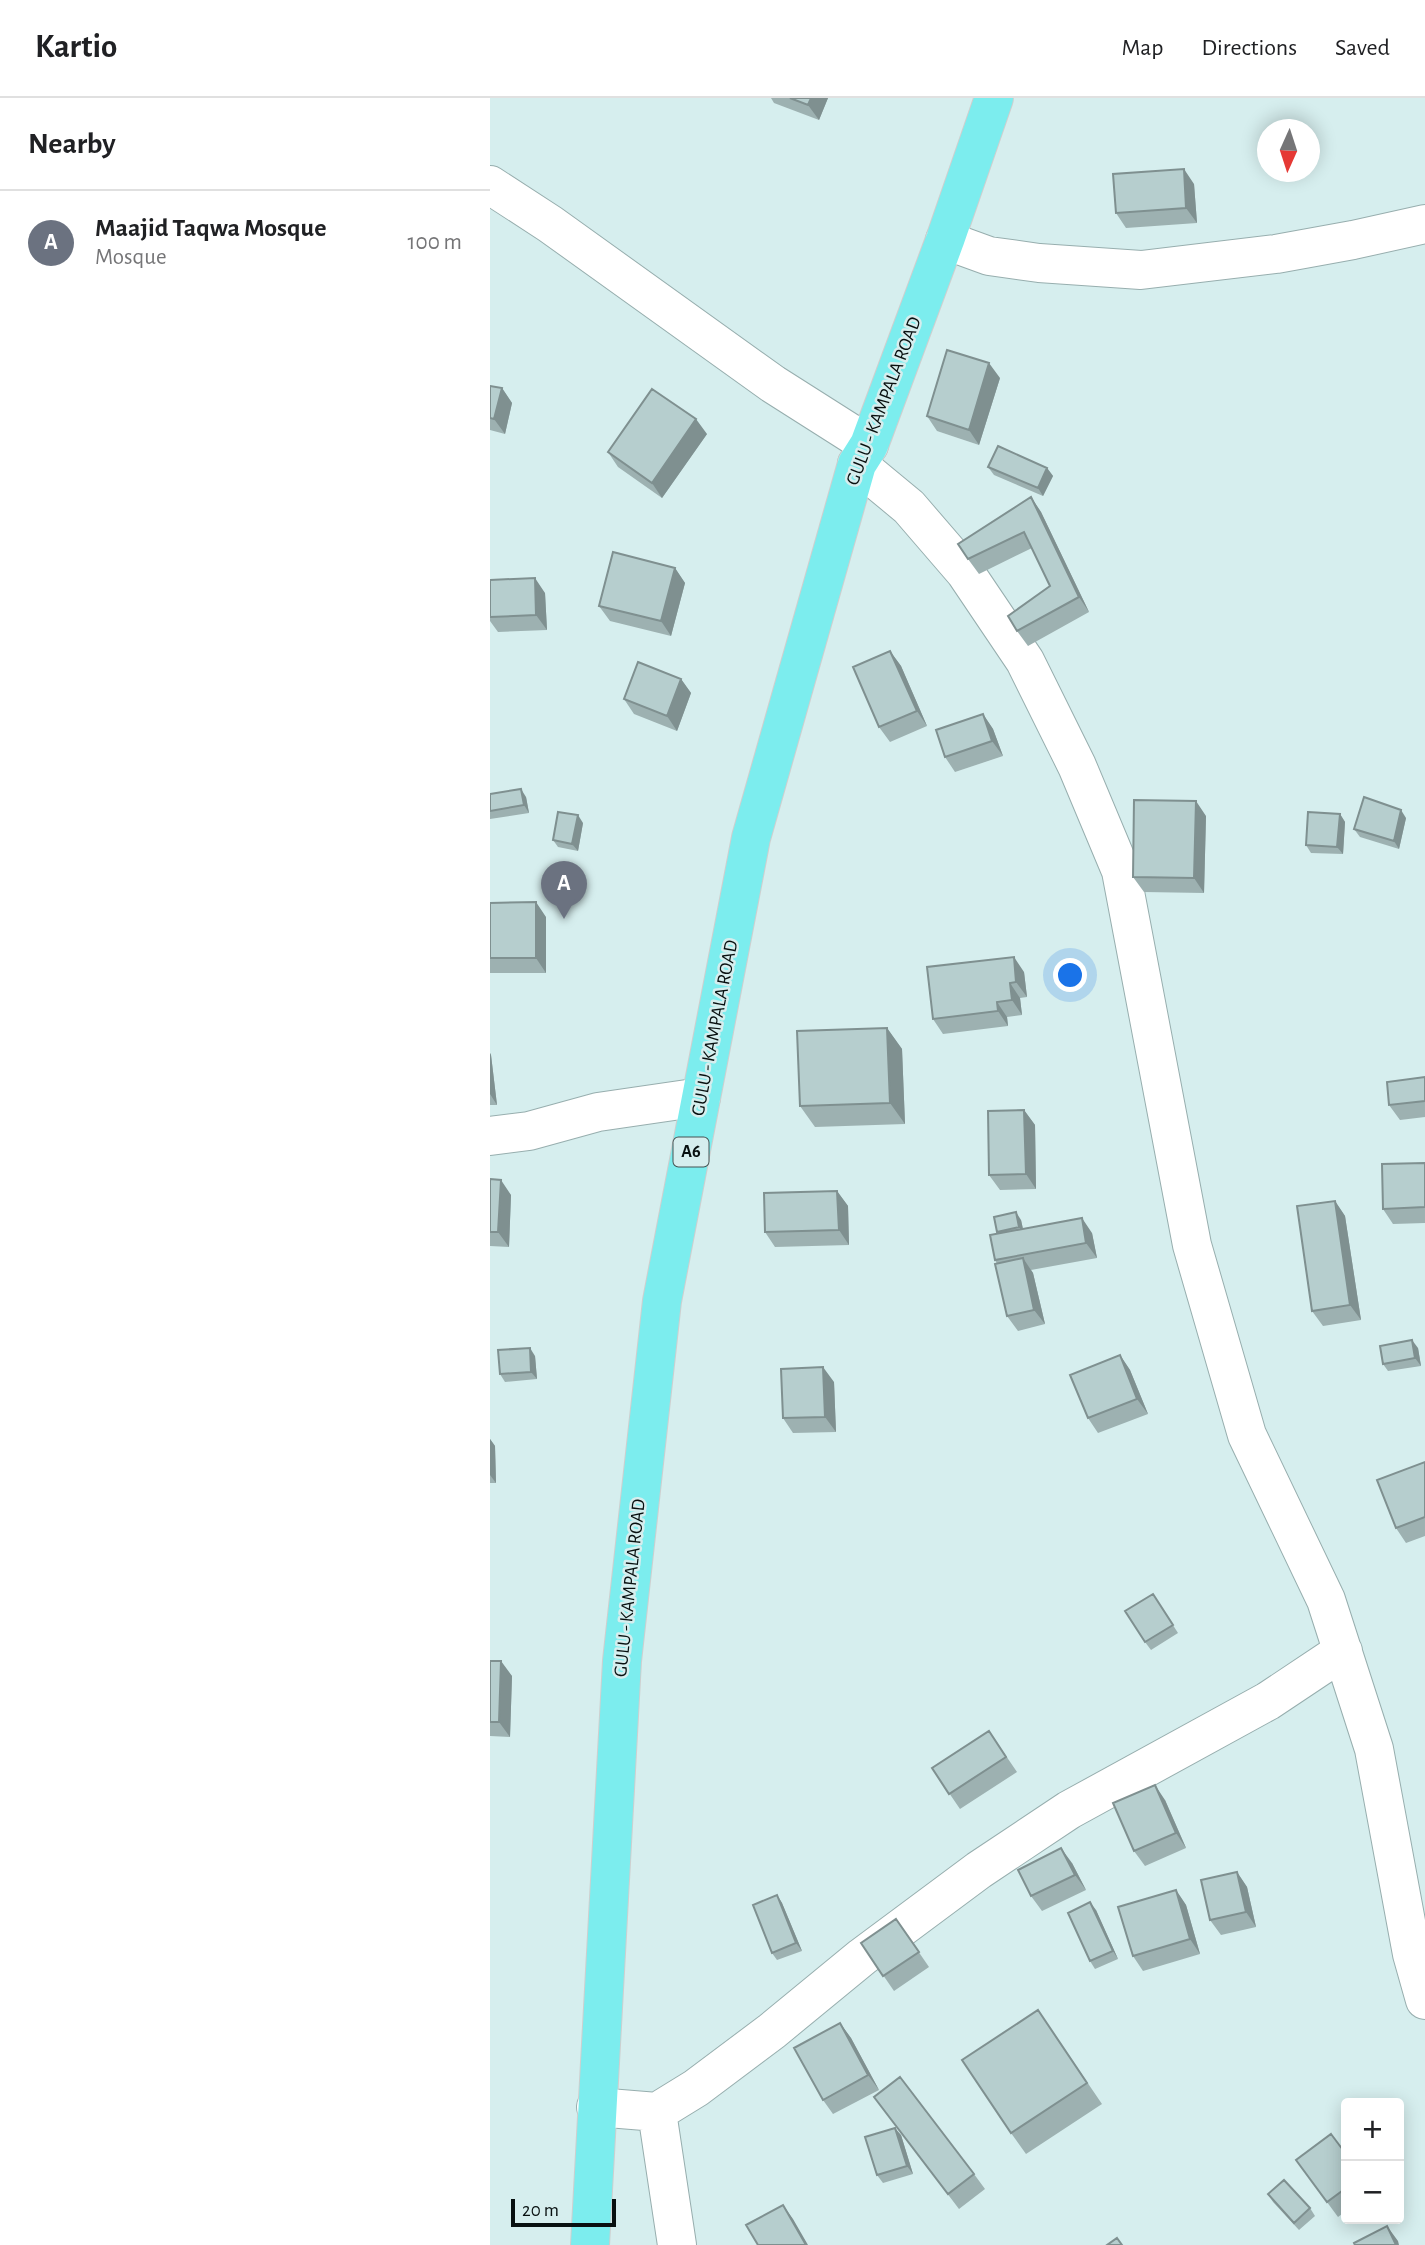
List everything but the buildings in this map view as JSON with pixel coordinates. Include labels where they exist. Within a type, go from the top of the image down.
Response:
[{"type":"main road","name":"GULU - KAMPALA ROAD","points":[[590,2245],[621,1661],[662,1301],[751,838],[863,454],[945,240],[994,98]]},
{"type":"street","points":[[490,185],[550,224],[773,384],[863,454],[965,572],[1025,661],[1077,766],[1121,871],[1192,1245],[1247,1435],[1326,1600],[1374,1749],[1412,1954],[1425,2000]]},
{"type":"street","points":[[945,240],[989,256],[1039,263],[1141,270],[1276,254],[1425,224]]},
{"type":"street","points":[[490,1136],[529,1131],[598,1112],[701,1097]]},
{"type":"street","points":[[596,2107],[657,2112],[696,2088],[772,2031],[862,1957],[1024,1840],[1080,1803],[1268,1701],[1343,1651]]},
{"type":"street","points":[[657,2112],[677,2245]]},
{"type":"place","name":"Maajid Taqwa Mosque","points":[[564,919]]}]
